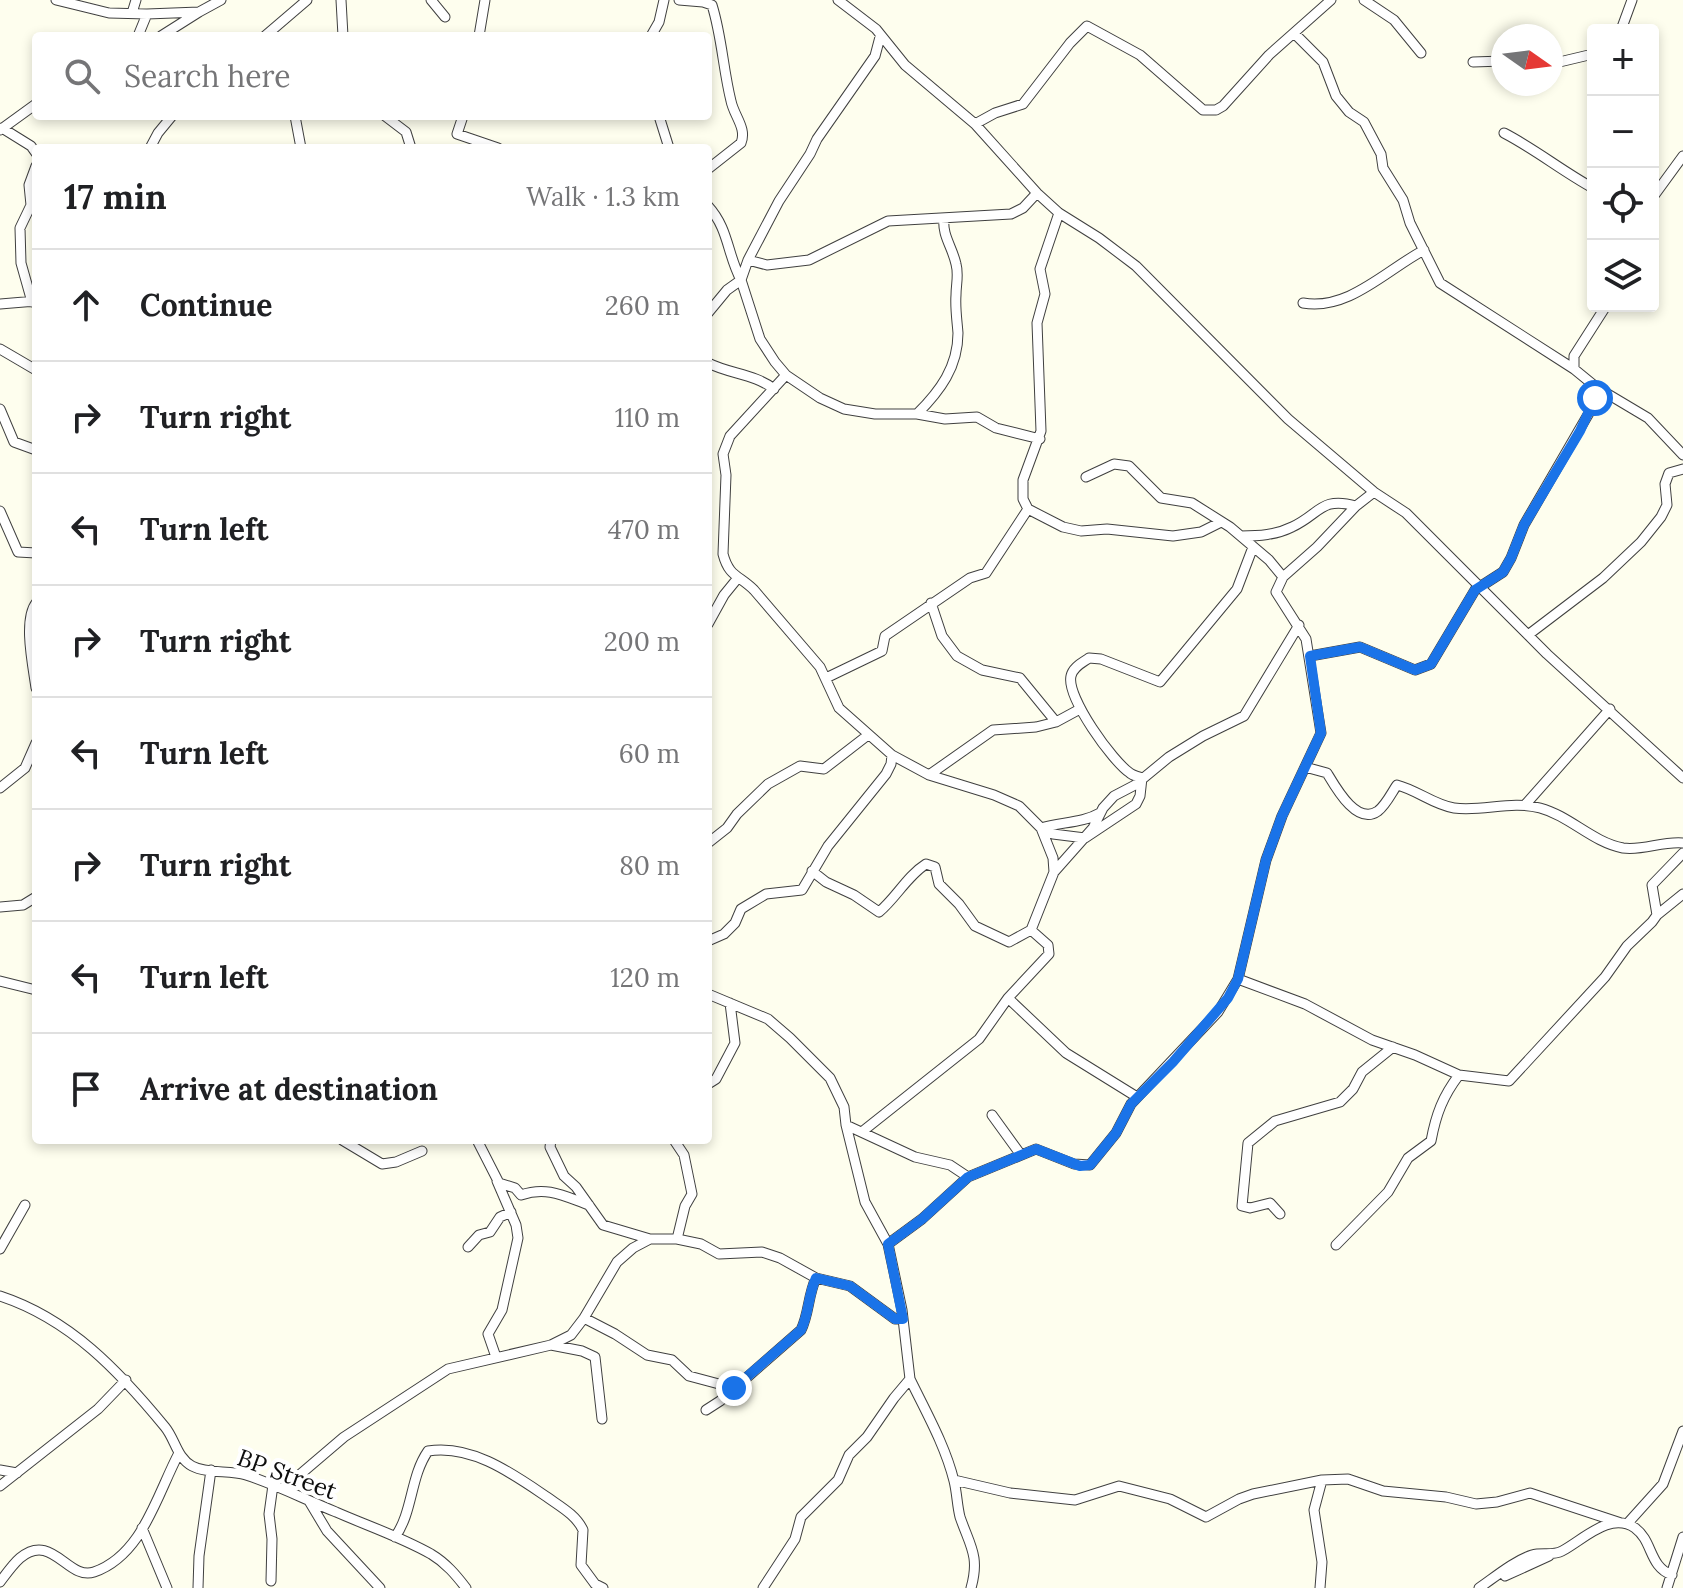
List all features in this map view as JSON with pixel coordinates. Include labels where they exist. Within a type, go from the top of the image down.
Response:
[{"type":"street","points":[[56,0],[109,13],[199,12]]},
{"type":"street","points":[[132,13],[136,0]]},
{"type":"street","points":[[167,32],[221,0]]},
{"type":"street","points":[[270,32],[307,0]]},
{"type":"street","points":[[341,0],[343,32]]},
{"type":"street","points":[[431,0],[445,17]]},
{"type":"street","points":[[480,32],[485,0]]},
{"type":"street","points":[[653,32],[664,0]]},
{"type":"street","points":[[679,0],[712,5],[724,51],[731,103],[743,130],[741,143],[712,166]]},
{"type":"street","points":[[838,0],[876,29],[905,65],[975,124],[1059,213],[1136,266],[1288,419],[1374,492],[1406,513],[1528,635],[1683,778]]},
{"type":"street","points":[[975,124],[995,113],[1023,104],[1087,26],[1140,55],[1203,110],[1216,110],[1269,55],[1331,0]]},
{"type":"street","points":[[1364,0],[1394,20],[1421,53]]},
{"type":"street","points":[[1623,24],[1632,0]]},
{"type":"street","points":[[140,32],[147,14]]},
{"type":"street","points":[[1294,33],[1323,62],[1336,96],[1349,112],[1364,122],[1381,154],[1383,168],[1403,200],[1410,223],[1440,283],[1648,418],[1683,455]]},
{"type":"street","points":[[712,308],[727,290],[741,280],[779,201],[817,139],[875,56],[880,37]]},
{"type":"street","points":[[1563,61],[1587,55]]},
{"type":"street","points":[[1473,62],[1491,61]]},
{"type":"street","points":[[32,107],[1,129],[32,147]]},
{"type":"street","points":[[152,144],[169,120]]},
{"type":"street","points":[[296,120],[300,144]]},
{"type":"street","points":[[390,120],[406,132],[410,144]]},
{"type":"street","points":[[462,120],[457,134],[486,144]]},
{"type":"street","points":[[660,120],[668,144]]},
{"type":"street","points":[[1504,133],[1587,185]]},
{"type":"street","points":[[1659,189],[1683,156]]},
{"type":"street","points":[[32,177],[29,185],[31,205],[20,228],[21,263],[32,296]]},
{"type":"street","points":[[748,260],[767,265],[809,260],[888,221],[1011,214],[1023,208],[1037,193]]},
{"type":"street","points":[[712,210],[721,220],[760,339],[786,375],[820,398],[844,409],[945,419],[977,417],[996,428],[1040,439]]},
{"type":"street","points":[[1059,213],[1040,269],[1045,294],[1037,323],[1040,439],[1023,480],[1023,499],[1028,509],[1063,527],[1081,531],[1107,529],[1173,536],[1201,532],[1219,523]]},
{"type":"street","points":[[917,414],[946,380],[958,337],[957,268],[952,250],[942,233],[944,218]]},
{"type":"street","points":[[1303,303],[1319,305],[1352,297],[1396,265],[1424,250]]},
{"type":"street","points":[[0,304],[32,302]]},
{"type":"street","points":[[1574,369],[1574,356],[1602,312]]},
{"type":"street","points":[[0,349],[32,368]]},
{"type":"street","points":[[712,365],[756,378],[774,389]]},
{"type":"street","points":[[786,375],[739,423],[723,454],[726,475],[723,554],[725,563],[737,579],[747,582],[820,667],[839,708],[892,755],[929,775],[1019,806],[1041,828],[1053,834],[1085,838],[1136,804],[1142,778]]},
{"type":"street","points":[[1310,656],[1360,647],[1415,670],[1431,664],[1463,607],[1480,586],[1503,572],[1524,525],[1589,413],[1596,387]]},
{"type":"street","points":[[0,409],[14,442],[32,449]]},
{"type":"street","points":[[1086,477],[1114,464],[1129,466],[1156,495],[1192,503],[1240,536],[1283,577]]},
{"type":"street","points":[[1528,635],[1603,578],[1641,542],[1667,505],[1665,484],[1669,473],[1683,469]]},
{"type":"street","points":[[888,1244],[922,1219],[968,1177],[1036,1149],[1074,1164],[1090,1165],[1116,1133],[1137,1097],[1218,1012],[1238,979],[1266,860],[1321,733],[1310,656],[1299,625],[1276,592],[1283,577],[1374,492]]},
{"type":"street","points":[[1240,536],[1264,536],[1295,527],[1314,511],[1334,502],[1356,506]]},
{"type":"street","points":[[826,678],[882,651],[885,636],[970,578],[986,573],[1028,509]]},
{"type":"street","points":[[0,511],[18,552],[32,553]]},
{"type":"street","points":[[1142,778],[1129,773],[1094,731],[1080,709],[1071,683],[1073,670],[1089,658],[1101,659],[1152,681],[1160,682],[1166,678],[1213,615],[1237,589],[1253,547]]},
{"type":"street","points":[[712,617],[737,579]]},
{"type":"street","points":[[931,603],[942,636],[957,656],[982,670],[1020,678],[1056,722]]},
{"type":"street","points":[[32,609],[32,651]]},
{"type":"street","points":[[812,871],[879,912],[917,870],[926,864],[935,867],[939,884],[975,926],[1009,942],[1031,930],[1054,872],[1085,838],[1114,796],[1135,785],[1169,757],[1203,736],[1244,716],[1299,625]]},
{"type":"street","points":[[929,775],[993,730],[1036,727],[1056,722],[1080,709]]},
{"type":"street","points":[[1525,805],[1610,709]]},
{"type":"street","points":[[712,840],[768,784],[800,766],[824,769],[868,735]]},
{"type":"street","points":[[0,788],[25,768],[32,752]]},
{"type":"street","points":[[712,939],[724,934],[735,923],[741,909],[766,894],[802,890],[828,846],[886,774],[892,755]]},
{"type":"street","points":[[1305,767],[1327,773],[1340,793],[1360,813],[1379,810],[1397,785],[1453,808],[1525,805],[1560,816],[1605,843],[1620,848],[1637,849],[1669,841],[1683,843]]},
{"type":"street","points":[[1041,828],[1066,821],[1086,820],[1100,813]]},
{"type":"street","points":[[1041,828],[1053,858],[1054,872]]},
{"type":"street","points":[[1657,915],[1652,885],[1683,853]]},
{"type":"street","points":[[1238,979],[1305,1004],[1372,1040],[1459,1075],[1509,1081],[1605,977],[1627,946],[1683,894]]},
{"type":"street","points":[[0,907],[23,905],[32,899]]},
{"type":"street","points":[[863,1131],[979,1039],[1008,998],[1049,954],[1048,945],[1031,930]]},
{"type":"street","points":[[0,981],[32,989]]},
{"type":"street","points":[[712,996],[768,1019],[830,1078],[844,1107],[865,1202],[888,1244],[903,1319],[910,1379],[938,1435],[954,1480],[960,1516],[973,1546],[975,1574],[971,1588]]},
{"type":"street","points":[[1008,998],[1066,1053],[1137,1097]]},
{"type":"street","points":[[712,1082],[735,1043],[730,1003]]},
{"type":"street","points":[[1280,1214],[1270,1203],[1250,1208],[1242,1206],[1248,1143],[1275,1121],[1340,1102],[1353,1089],[1362,1072],[1393,1047]]},
{"type":"street","points":[[1336,1245],[1388,1192],[1408,1158],[1431,1141],[1436,1112],[1459,1075]]},
{"type":"street","points":[[992,1115],[1021,1155]]},
{"type":"street","points":[[846,1125],[915,1157],[950,1165],[968,1177]]},
{"type":"street","points":[[349,1144],[382,1164],[396,1162],[422,1151]]},
{"type":"street","points":[[479,1144],[511,1212],[518,1238],[502,1310],[488,1334],[496,1357]]},
{"type":"street","points":[[550,1144],[564,1176],[608,1228],[650,1239],[677,1239],[701,1244],[719,1254],[762,1252],[780,1258],[816,1278],[850,1286],[895,1319],[903,1319]]},
{"type":"street","points":[[677,1144],[684,1155],[692,1194],[685,1206],[677,1239]]},
{"type":"street","points":[[497,1181],[515,1188],[521,1195],[534,1190],[553,1191],[589,1205]]},
{"type":"street","points":[[0,1249],[25,1205]]},
{"type":"street","points":[[468,1247],[479,1235],[490,1232],[500,1217],[511,1212]]},
{"type":"street","points":[[271,1581],[269,1514],[278,1487],[344,1437],[448,1369],[551,1345],[571,1335],[617,1262],[650,1239]]},
{"type":"street","points":[[706,1410],[801,1330],[816,1278]]},
{"type":"street","points":[[0,1296],[42,1313],[79,1337],[126,1380],[173,1436],[179,1453],[137,1538],[122,1554],[94,1572],[76,1569],[52,1553],[32,1551],[20,1558],[0,1582]]},
{"type":"street","points":[[584,1318],[647,1355],[672,1360],[689,1376],[734,1388]]},
{"type":"street","points":[[551,1345],[595,1357],[602,1419]]},
{"type":"street","points":[[763,1588],[795,1539],[801,1517],[838,1480],[849,1455],[867,1437],[910,1379]]},
{"type":"street","points":[[0,1486],[98,1409],[126,1380]]},
{"type":"street","points":[[1482,1586],[1525,1558],[1560,1553],[1607,1525],[1624,1523],[1663,1484],[1683,1431]]},
{"type":"street","points":[[395,1537],[403,1527],[420,1463],[428,1451],[444,1449],[462,1453],[507,1469],[570,1513],[583,1530],[581,1565],[595,1584],[603,1588]]},
{"type":"street","name":"BP Street","points":[[179,1453],[187,1464],[198,1469],[243,1474],[395,1537],[433,1555],[454,1572],[466,1588]]},
{"type":"street","points":[[0,1470],[17,1473]]},
{"type":"street","points":[[198,1588],[199,1556],[211,1470]]},
{"type":"street","points":[[954,1480],[1010,1493],[1075,1500],[1119,1486],[1170,1499],[1206,1517],[1239,1499],[1322,1480],[1348,1479],[1383,1491],[1446,1497],[1476,1504],[1530,1493],[1624,1523],[1645,1539],[1656,1565],[1672,1575]]},
{"type":"street","points":[[1320,1588],[1322,1562],[1314,1510],[1322,1480]]},
{"type":"street","points":[[309,1501],[327,1531],[380,1588]]},
{"type":"street","points":[[142,1528],[167,1588]]},
{"type":"street","points":[[1667,1588],[1683,1537]]},
{"type":"route","points":[[734,1388],[801,1330],[816,1278],[850,1286],[895,1319],[903,1319],[888,1244],[922,1219],[968,1177],[1036,1149],[1080,1166],[1090,1165],[1098,1158],[1131,1104],[1218,1012],[1238,979],[1266,860],[1282,816],[1321,733],[1310,656],[1360,647],[1415,670],[1431,664],[1475,590],[1503,572],[1524,525],[1580,431],[1595,398]]}]
